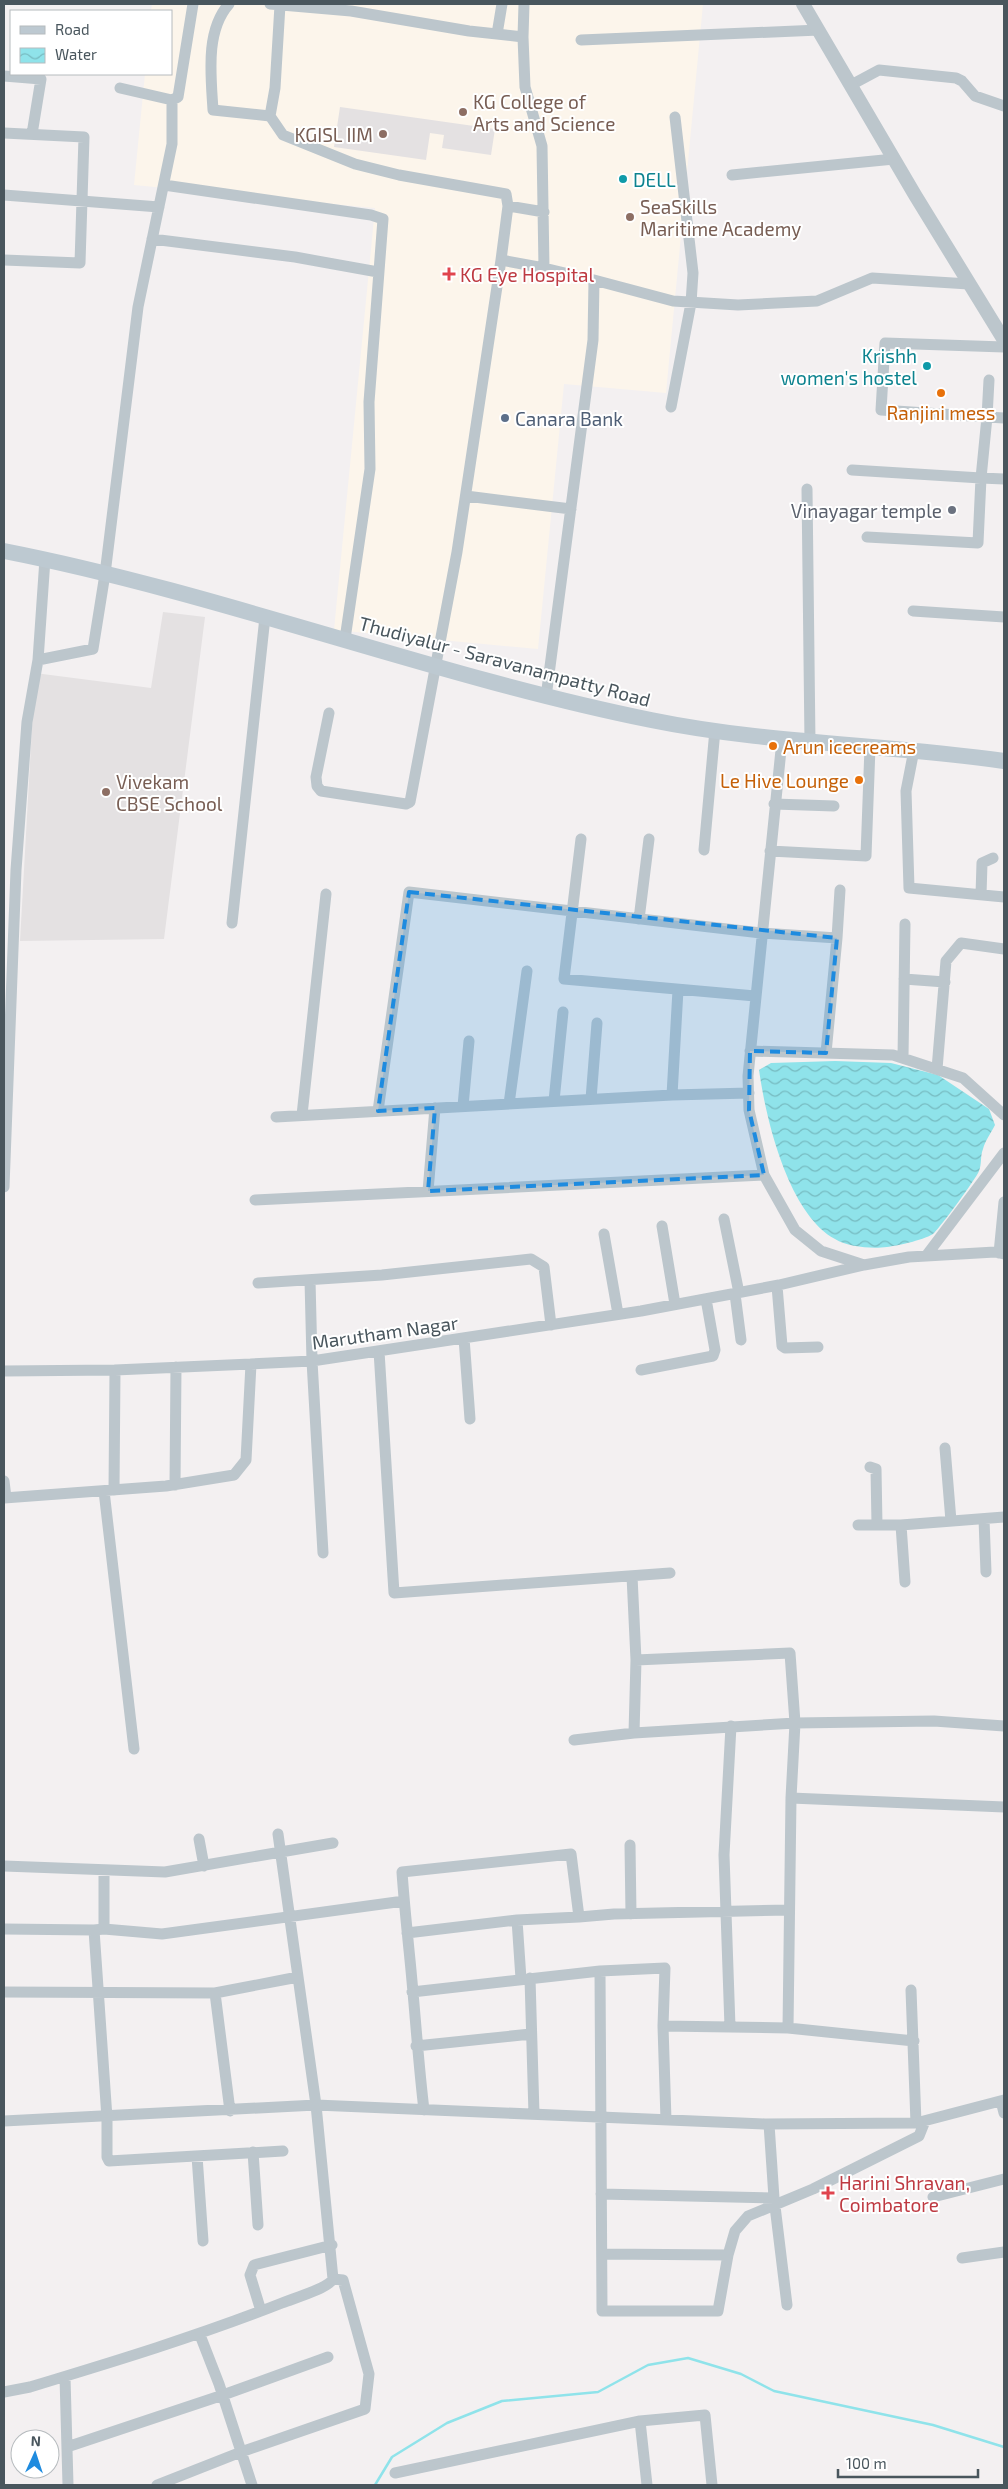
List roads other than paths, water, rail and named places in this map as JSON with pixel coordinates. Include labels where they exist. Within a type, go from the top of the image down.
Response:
[{"type":"main road","name":"Thudiyalur - Saravanampatty Road","points":[[4,551],[105,574],[264,616],[546,696],[654,721],[782,740],[914,750],[1004,761]]},
{"type":"street","points":[[120,88],[172,100],[178,97],[193,4]]},
{"type":"street","points":[[229,4],[220,14],[213,40],[213,110],[270,116]]},
{"type":"street","points":[[329,713],[316,777],[317,786],[321,791],[406,804],[413,795],[435,665],[457,552],[508,206],[506,194],[398,175],[355,164],[283,135],[270,116],[275,88],[275,4],[351,11],[469,31],[523,36]]},
{"type":"street","points":[[497,34],[502,4]]},
{"type":"street","points":[[524,4],[525,86],[542,146],[544,268]]},
{"type":"street","points":[[803,4],[1004,340]]},
{"type":"street","points":[[581,40],[819,30]]},
{"type":"street","points":[[851,85],[878,70],[956,78],[962,81],[975,96],[1004,106]]},
{"type":"street","points":[[4,76],[41,78],[32,134]]},
{"type":"street","points":[[38,660],[93,649],[105,574],[138,307],[172,144],[172,100]]},
{"type":"street","points":[[671,407],[691,303],[693,272],[675,117]]},
{"type":"street","points":[[4,133],[84,137],[80,263],[4,260]]},
{"type":"street","points":[[732,175],[894,158]]},
{"type":"street","points":[[164,185],[371,215],[383,219],[369,402],[370,469],[345,639]]},
{"type":"street","points":[[4,195],[159,207]]},
{"type":"street","points":[[508,206],[544,212]]},
{"type":"street","points":[[152,239],[295,257],[378,272]]},
{"type":"street","points":[[501,260],[544,268],[673,301],[691,303],[738,305],[817,301],[872,278],[969,284]]},
{"type":"street","points":[[546,696],[593,340],[594,280]]},
{"type":"street","points":[[1004,347],[885,343],[880,410],[1004,418]]},
{"type":"street","points":[[867,537],[978,543],[989,380]]},
{"type":"street","points":[[852,470],[1004,479]]},
{"type":"street","points":[[807,489],[810,742]]},
{"type":"street","points":[[466,496],[572,509]]},
{"type":"street","points":[[4,1187],[17,860],[27,722],[38,660],[45,559]]},
{"type":"street","points":[[913,611],[1004,617]]},
{"type":"street","points":[[232,923],[264,616]]},
{"type":"street","points":[[704,850],[715,730]]},
{"type":"street","points":[[782,740],[750,1051],[748,1076],[749,1110],[764,1176],[796,1230],[821,1251],[864,1265]]},
{"type":"street","points":[[770,851],[866,856],[870,747]]},
{"type":"street","points":[[914,750],[906,791],[909,888],[1004,897]]},
{"type":"street","points":[[774,804],[834,806]]},
{"type":"street","points":[[581,839],[564,979],[755,996]]},
{"type":"street","points":[[639,919],[649,839]]},
{"type":"street","points":[[981,895],[982,863],[993,858]]},
{"type":"street","points":[[826,1053],[840,890]]},
{"type":"street","points":[[378,1111],[409,892],[761,933],[837,938]]},
{"type":"street","points":[[302,1115],[326,894]]},
{"type":"street","points":[[903,1058],[905,924]]},
{"type":"street","points":[[937,1069],[946,961],[961,943],[1004,949]]},
{"type":"street","points":[[509,1104],[527,971]]},
{"type":"street","points":[[904,979],[945,982]]},
{"type":"street","points":[[672,1095],[678,990]]},
{"type":"street","points":[[554,1101],[563,1012]]},
{"type":"street","points":[[591,1099],[597,1023]]},
{"type":"street","points":[[463,1106],[468,1041]]},
{"type":"street","points":[[750,1051],[893,1055],[963,1078],[1004,1115]]},
{"type":"street","points":[[276,1117],[591,1099],[749,1093]]},
{"type":"street","points":[[428,1191],[435,1108]]},
{"type":"street","points":[[926,1256],[1004,1153]]},
{"type":"street","points":[[255,1200],[764,1176]]},
{"type":"street","points":[[1002,1253],[1004,1202]]},
{"type":"street","points":[[724,1219],[737,1293],[741,1340]]},
{"type":"street","points":[[662,1226],[675,1304]]},
{"type":"street","points":[[604,1234],[618,1314]]},
{"type":"street","name":"Marutham Nagar","points":[[4,1371],[116,1370],[312,1361],[706,1299],[777,1286],[864,1265],[926,1256],[1002,1253]]},
{"type":"street","points":[[258,1283],[382,1275],[531,1259],[544,1267],[551,1324]]},
{"type":"street","points":[[310,1280],[312,1361],[323,1553]]},
{"type":"street","points":[[777,1286],[782,1346],[786,1348],[818,1347]]},
{"type":"street","points":[[640,1370],[713,1356],[715,1350],[706,1299]]},
{"type":"street","points":[[464,1338],[470,1418]]},
{"type":"street","points":[[379,1351],[394,1593],[670,1573]]},
{"type":"street","points":[[4,1481],[5,1498],[175,1485],[234,1475],[246,1460],[252,1364]]},
{"type":"street","points":[[175,1485],[176,1367]]},
{"type":"street","points":[[116,1370],[109,1490],[134,1748]]},
{"type":"street","points":[[945,1448],[951,1522]]},
{"type":"street","points":[[870,1467],[876,1469],[877,1525]]},
{"type":"street","points":[[858,1525],[901,1525],[1004,1517]]},
{"type":"street","points":[[984,1519],[986,1572]]},
{"type":"street","points":[[901,1525],[905,1582]]},
{"type":"street","points":[[632,1576],[636,1660],[634,1733]]},
{"type":"street","points":[[636,1660],[790,1653],[795,1723],[791,1798],[788,2028]]},
{"type":"street","points":[[574,1740],[634,1733],[795,1723],[934,1721],[1004,1726]]},
{"type":"street","points":[[730,2027],[724,1855],[731,1726]]},
{"type":"street","points":[[791,1798],[1004,1807]]},
{"type":"street","points":[[4,2392],[30,2387],[200,2335],[331,2283],[333,2279],[332,2245],[316,2105],[278,1834]]},
{"type":"street","points":[[199,1839],[204,1866]]},
{"type":"street","points":[[4,1866],[165,1872],[333,1843]]},
{"type":"street","points":[[630,1845],[631,1914]]},
{"type":"street","points":[[424,2110],[416,2046],[402,1872],[570,1854],[578,1918]]},
{"type":"street","points":[[104,1870],[99,1930],[99,1992],[107,2118],[107,2157],[110,2161],[284,2151]]},
{"type":"street","points":[[4,1929],[99,1930],[162,1934],[404,1902]]},
{"type":"street","points":[[407,1933],[517,1920],[631,1914],[789,1910]]},
{"type":"street","points":[[517,1920],[526,1979],[531,2034],[534,2114]]},
{"type":"street","points":[[412,1992],[600,1971],[665,1968],[663,2026],[666,2120]]},
{"type":"street","points":[[600,1971],[602,2311],[718,2311],[728,2256],[736,2231],[743,2221],[775,2200],[813,2189],[919,2136],[921,2122],[911,1990]]},
{"type":"street","points":[[4,1992],[216,1992],[298,1977]]},
{"type":"street","points":[[216,1992],[230,2110]]},
{"type":"street","points":[[663,2026],[788,2028],[914,2041]]},
{"type":"street","points":[[416,2046],[531,2034]]},
{"type":"street","points":[[4,2122],[107,2118],[316,2105],[769,2124],[921,2122],[1003,2100],[1004,2113]]},
{"type":"street","points":[[769,2124],[775,2200],[788,2305]]},
{"type":"street","points":[[253,2152],[258,2225]]},
{"type":"street","points":[[197,2156],[203,2241]]},
{"type":"street","points":[[933,2197],[1004,2180]]},
{"type":"street","points":[[601,2194],[775,2200]]},
{"type":"street","points":[[261,2311],[250,2275],[254,2265],[332,2245]]},
{"type":"street","points":[[962,2258],[1004,2252]]},
{"type":"street","points":[[602,2254],[728,2256]]},
{"type":"street","points":[[157,2485],[240,2452],[365,2409],[369,2374],[343,2280],[333,2279]]},
{"type":"street","points":[[200,2335],[223,2395],[252,2485]]},
{"type":"street","points":[[67,2447],[223,2395],[328,2357]]},
{"type":"street","points":[[66,2376],[68,2485]]},
{"type":"street","points":[[395,2473],[640,2422],[705,2415],[712,2485]]},
{"type":"street","points":[[640,2422],[647,2485]]},
{"type":"water","points":[[835,1061],[891,1063],[938,1075],[989,1109],[995,1125],[984,1146],[979,1171],[938,1229],[926,1238],[898,1245],[874,1248],[853,1246],[840,1242],[819,1226],[804,1209],[792,1187],[774,1138],[759,1070],[771,1063]]},
{"type":"waterway","points":[[375,2485],[392,2457],[447,2423],[502,2401],[598,2392],[648,2365],[688,2358],[741,2374],[774,2391],[933,2425],[1004,2447]]},
{"type":"place","name":"KG College of Arts and Science","points":[[463,112]]},
{"type":"place","name":"KGISL IIM","points":[[383,134]]},
{"type":"place","name":"DELL","points":[[623,179]]},
{"type":"place","name":"SeaSkills Maritime Academy","points":[[630,217]]},
{"type":"place","name":"KG Eye Hospital","points":[[449,274]]},
{"type":"place","name":"Krishh women's hostel","points":[[927,366]]},
{"type":"place","name":"Ranjini mess","points":[[941,393]]},
{"type":"place","name":"Canara Bank","points":[[505,418]]},
{"type":"place","name":"Vinayagar temple","points":[[952,510]]},
{"type":"place","name":"Arun icecreams","points":[[773,746]]},
{"type":"place","name":"Le Hive Lounge","points":[[859,780]]},
{"type":"place","name":"Vivekam CBSE School","points":[[106,792]]},
{"type":"place","name":"Harini Shravan, Coimbatore","points":[[828,2193]]}]
